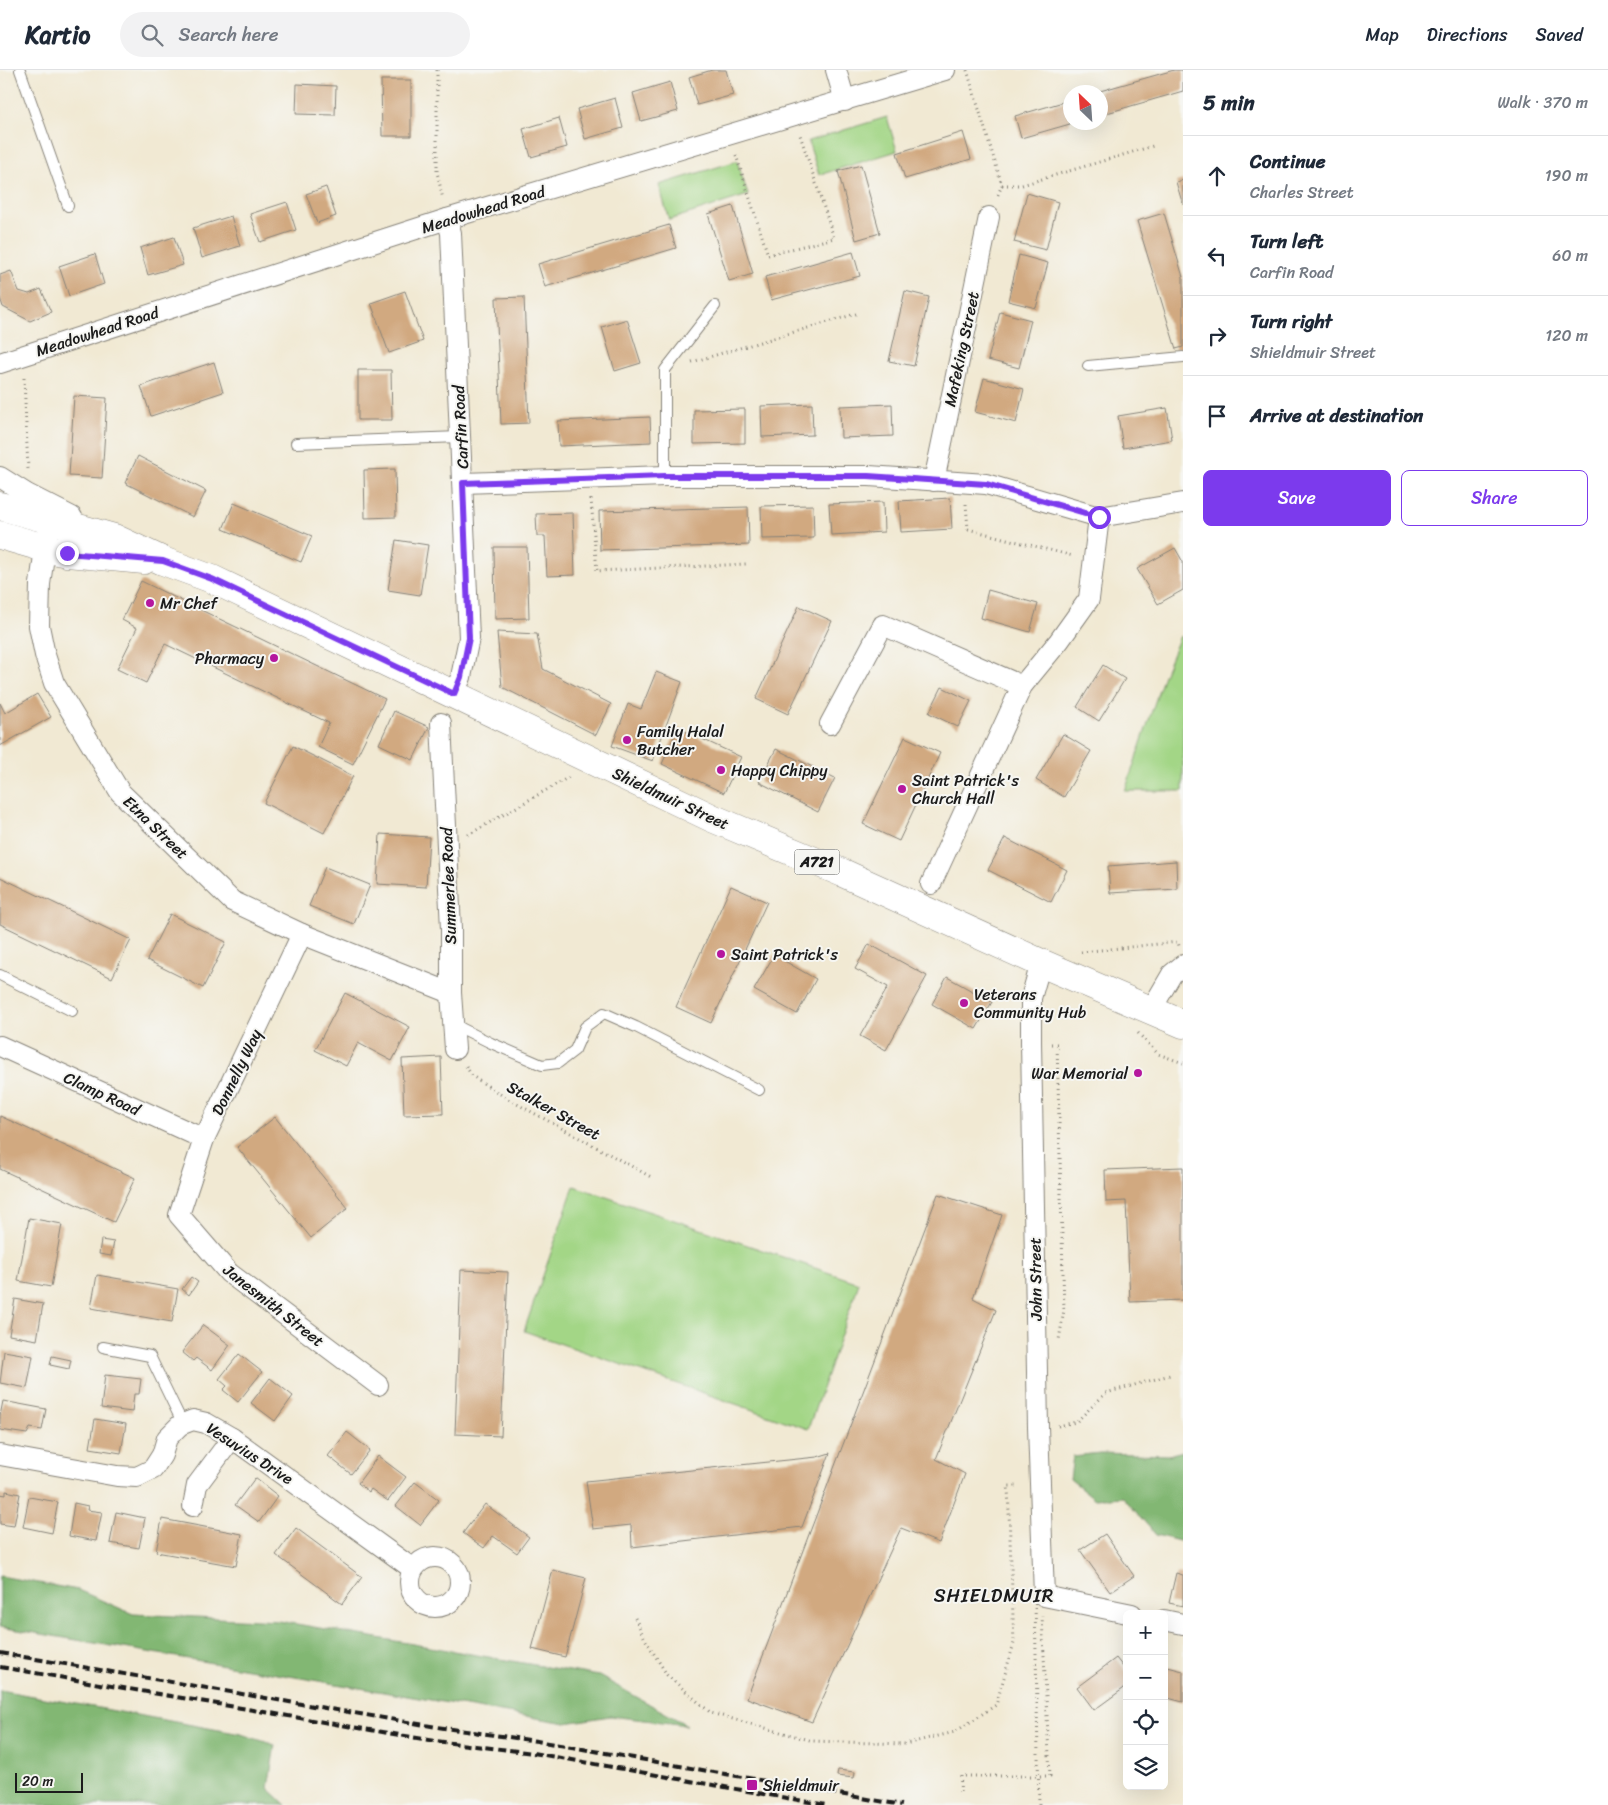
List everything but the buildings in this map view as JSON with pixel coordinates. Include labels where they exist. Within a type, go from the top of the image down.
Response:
[{"type":"main road","name":"Shieldmuir Street","points":[[0,506],[114,538],[163,561],[212,579],[712,818],[843,872],[1041,963],[1183,1024]]},
{"type":"main road","name":"Shieldmuir Street","points":[[0,535],[67,553],[163,561]]},
{"type":"street","points":[[836,70],[845,101]]},
{"type":"street","name":"Meadowhead Road","points":[[0,363],[447,219],[945,70]]},
{"type":"street","name":"Mafeking Street","points":[[934,481],[989,216]]},
{"type":"street","name":"Carfin Road","points":[[447,219],[451,233],[469,638],[461,677],[454,694]]},
{"type":"street","name":"Meadowhead Road","points":[[0,375],[23,355]]},
{"type":"street","points":[[0,476],[27,494],[114,538]]},
{"type":"street","points":[[463,483],[665,476],[868,476],[986,484],[1099,517],[1183,503]]},
{"type":"street","points":[[931,884],[1022,686],[1090,599],[1099,517]]},
{"type":"street","name":"Etna Street","points":[[49,521],[40,584],[39,626],[45,655],[54,683],[120,792],[232,901],[302,934],[451,993]]},
{"type":"street","points":[[830,724],[883,625],[1022,686]]},
{"type":"street","name":"Summerlee Road","points":[[441,723],[451,929],[451,993],[455,1049]]},
{"type":"street","name":"Donnelly Way","points":[[179,1215],[204,1140],[302,934]]},
{"type":"street","points":[[1151,1010],[1182,956]]},
{"type":"street","name":"John Street","points":[[1040,1599],[1040,1487],[1031,1042],[1032,998],[1041,963]]},
{"type":"street","name":"Clamp Road","points":[[0,1046],[204,1140]]},
{"type":"street","name":"Janesmith Street","points":[[179,1215],[228,1273],[378,1385]]},
{"type":"street","name":"Vesuvius Drive","points":[[0,1455],[117,1476],[137,1477],[153,1469],[162,1455],[167,1438],[180,1425],[194,1420],[206,1424],[232,1438],[413,1569]]},
{"type":"street","points":[[193,1506],[197,1485],[232,1438]]},
{"type":"street","points":[[1040,1599],[1123,1613]]},
{"type":"street","points":[[1168,1621],[1183,1624]]},
{"type":"lane","points":[[20,70],[68,206]]},
{"type":"lane","points":[[665,476],[665,370],[715,306]]},
{"type":"lane","points":[[1088,366],[1183,358]]},
{"type":"lane","points":[[296,443],[460,437]]},
{"type":"lane","points":[[0,976],[72,1011]]},
{"type":"lane","points":[[453,1024],[542,1065],[558,1064],[575,1050],[586,1027],[604,1013],[636,1027],[759,1090]]},
{"type":"lane","points":[[103,1347],[150,1356],[183,1424]]},
{"type":"path","points":[[437,70],[437,172],[447,219]]},
{"type":"path","points":[[967,70],[1002,185],[989,216]]},
{"type":"path","points":[[730,135],[768,255],[834,238],[794,116]]},
{"type":"path","points":[[1002,185],[1022,185],[1153,146]]},
{"type":"path","points":[[665,370],[859,313]]},
{"type":"path","points":[[23,355],[29,477]]},
{"type":"path","points":[[590,478],[597,571],[747,564]]},
{"type":"path","points":[[964,483],[968,530],[1094,562]]},
{"type":"path","points":[[447,849],[470,833],[595,762]]},
{"type":"path","points":[[1041,963],[1053,954],[1178,942],[1182,956]]},
{"type":"path","points":[[1031,1042],[1057,1044],[1064,1310],[1058,1347]]},
{"type":"path","name":"Stalker Street","points":[[455,1049],[472,1076],[508,1099],[653,1178]]},
{"type":"path","points":[[1055,1419],[1055,1427],[1076,1422],[1106,1393],[1170,1375]]},
{"type":"path","points":[[635,1618],[645,1639],[667,1675],[711,1713],[813,1741],[905,1744],[955,1732],[996,1705],[1014,1643],[1008,1486],[1040,1487]]},
{"type":"path","points":[[960,1792],[962,1776],[1050,1776],[1040,1599]]},
{"type":"path","points":[[1039,1805],[1040,1599]]},
{"type":"green space","points":[[887,117],[897,151],[819,175],[808,141]]},
{"type":"green space","points":[[737,161],[748,195],[669,220],[659,185]]},
{"type":"green space","points":[[1180,636],[1183,637],[1183,791],[1125,791],[1164,675]]},
{"type":"green space","points":[[574,1186],[859,1283],[808,1429],[524,1331]]},
{"type":"green space","points":[[1183,1451],[1183,1542],[1156,1535],[1123,1497],[1095,1499],[1070,1479],[1073,1456],[1100,1453],[1168,1455]]},
{"type":"green space","points":[[0,1576],[78,1590],[133,1614],[279,1621],[599,1676],[687,1725],[610,1716],[566,1723],[0,1627]]},
{"type":"green space","points":[[0,1690],[241,1734],[275,1745],[268,1788],[286,1805],[0,1805]]},
{"type":"railway","points":[[0,1653],[437,1727],[537,1741],[902,1805]]},
{"type":"railway","points":[[0,1667],[435,1741],[533,1753],[826,1805]]},
{"type":"place","name":"Mr Chef","points":[[150,603]]},
{"type":"place","name":"Pharmacy","points":[[274,658]]},
{"type":"place","name":"Family Halal Butcher","points":[[627,740]]},
{"type":"place","name":"Happy Chippy","points":[[721,770]]},
{"type":"place","name":"Saint Patrick's Church Hall","points":[[902,789]]},
{"type":"place","name":"Saint Patrick's","points":[[721,954]]},
{"type":"place","name":"Veterans Community Hub","points":[[964,1003]]},
{"type":"place","name":"War Memorial","points":[[1138,1073]]},
{"type":"place","name":"Shieldmuir","points":[[752,1785]]},
{"type":"district","name":"SHIELDMUIR","points":[[994,1595]]},
{"type":"route","points":[[67,553],[163,561],[212,579],[454,694],[461,677],[469,638],[463,483],[665,476],[868,476],[986,484],[1099,517]]}]
